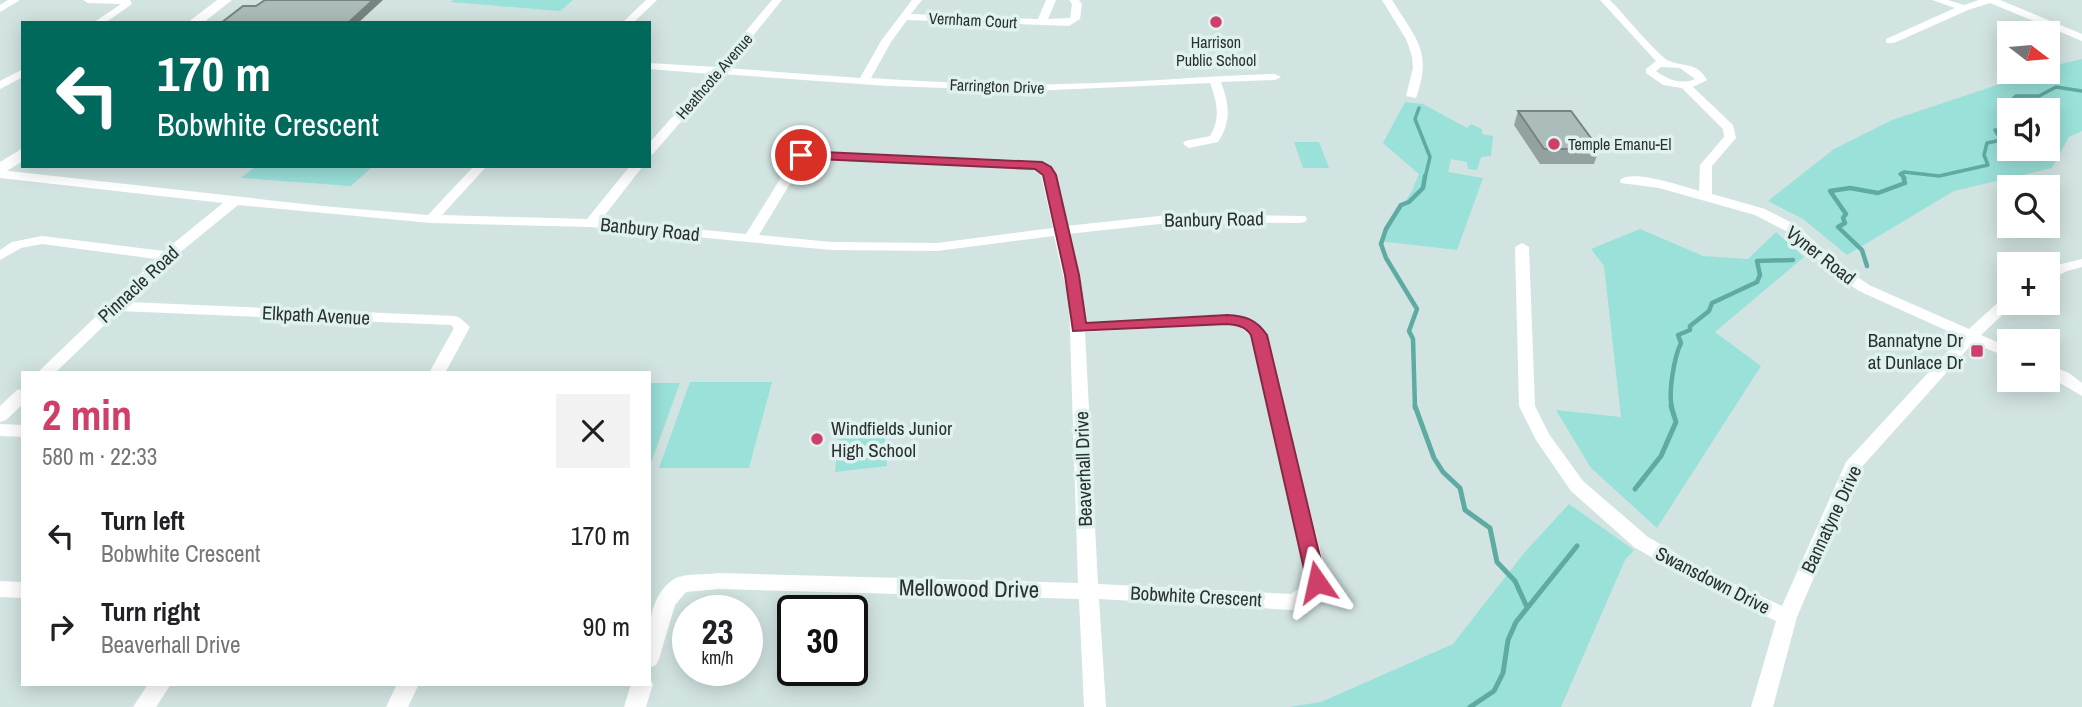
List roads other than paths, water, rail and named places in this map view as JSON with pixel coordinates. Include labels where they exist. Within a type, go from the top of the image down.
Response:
[{"type":"main road","points":[[197,21],[225,0]]},
{"type":"main road","points":[[0,154],[21,142]]},
{"type":"main road","points":[[0,172],[21,154]]},
{"type":"street","points":[[0,9],[15,0]]},
{"type":"street","points":[[88,0],[126,1],[127,4],[101,21]]},
{"type":"street","points":[[629,21],[652,0]]},
{"type":"street","name":"Heathcote Avenue","points":[[652,144],[719,71],[777,0]]},
{"type":"street","points":[[864,80],[886,41],[917,0]]},
{"type":"street","name":"Vernham Court","points":[[1041,23],[1051,0]]},
{"type":"street","name":"Vernham Court","points":[[904,17],[1069,23],[1075,19],[1077,4],[1074,0]]},
{"type":"street","points":[[1387,0],[1418,57],[1419,72],[1412,96]]},
{"type":"street","points":[[1605,0],[1665,64]]},
{"type":"street","points":[[1937,0],[1964,8]]},
{"type":"street","points":[[1890,41],[1964,8],[1990,0],[2082,38]]},
{"type":"street","points":[[1665,64],[1691,69],[1701,76],[1701,80],[1696,83],[1685,85],[1663,80],[1652,74],[1651,68],[1665,64]]},
{"type":"street","name":"Farrington Drive","points":[[651,66],[1029,88],[1099,87],[1214,78],[1275,77]]},
{"type":"street","points":[[0,86],[21,73]]},
{"type":"street","points":[[1189,144],[1214,139],[1222,129],[1226,117],[1214,78]]},
{"type":"street","points":[[1685,85],[1728,128],[1730,138],[1706,165],[1705,195]]},
{"type":"street","name":"Beaverhall Drive","points":[[750,239],[801,155],[1037,165],[1046,169],[1072,275],[1079,328],[1088,591],[1095,707]]},
{"type":"street","points":[[431,219],[479,168]]},
{"type":"street","points":[[591,223],[635,168]]},
{"type":"street","name":"Banbury Road","points":[[0,172],[235,200],[431,219],[591,223],[831,246],[937,247],[1178,218],[1300,219]]},
{"type":"street","name":"Vyner Road","points":[[1626,180],[1660,184],[1760,212],[1791,229],[1838,270],[1864,288],[1997,348]]},
{"type":"street","name":"Pinnacle Road","points":[[47,371],[167,256],[235,200]]},
{"type":"street","points":[[0,256],[17,245],[41,240],[167,256]]},
{"type":"street","name":"Swansdown Drive","points":[[1522,247],[1527,406],[1542,436],[1577,486],[1641,542],[1699,576],[1787,617]]},
{"type":"street","points":[[2060,269],[2082,263]]},
{"type":"street","name":"Elkpath Avenue","points":[[115,306],[455,321],[462,327],[457,341],[438,371]]},
{"type":"street","name":"Bannatyne Drive","points":[[1762,707],[1787,617],[1852,466],[1971,336],[1997,311]]},
{"type":"street","name":"Bobwhite Crescent","points":[[1079,328],[1227,319],[1241,320],[1253,327],[1259,335],[1317,582],[1309,595],[1293,601],[1088,591]]},
{"type":"street","points":[[2060,375],[2082,391]]},
{"type":"street","points":[[0,416],[21,396]]},
{"type":"street","points":[[0,430],[21,431]]},
{"type":"street","name":"Mellowood Drive","points":[[651,652],[666,602],[681,585],[719,581],[1088,591]]},
{"type":"street","points":[[0,589],[21,590]]},
{"type":"street","points":[[144,707],[159,686]]},
{"type":"street","points":[[397,707],[407,686]]},
{"type":"street","points":[[635,707],[641,686]]},
{"type":"waterway","points":[[2014,98],[2039,96],[2056,87],[2082,91]]},
{"type":"waterway","points":[[1419,108],[1415,119],[1430,157],[1425,178]]},
{"type":"waterway","points":[[1997,130],[1997,133]]},
{"type":"waterway","points":[[1903,177],[1900,174],[1904,172],[1939,176],[1988,165],[1984,155],[1987,143],[1997,141]]},
{"type":"waterway","points":[[1415,408],[1413,339],[1409,331],[1417,309],[1386,258],[1381,244],[1386,229],[1401,205],[1409,202],[1423,188],[1425,176]]},
{"type":"waterway","points":[[1867,266],[1862,250],[1838,227],[1845,223],[1843,218],[1846,214],[1830,191],[1850,188],[1878,193],[1905,183],[1903,177]]},
{"type":"waterway","points":[[1672,408],[1672,376],[1681,343],[1678,335],[1690,330],[1690,326],[1709,311],[1712,303],[1757,282],[1760,275],[1757,261],[1793,260]]},
{"type":"waterway","points":[[1415,406],[1434,458],[1443,472],[1460,488],[1465,510],[1490,528],[1497,562],[1515,581],[1526,605]]},
{"type":"waterway","points":[[1635,489],[1661,456],[1676,422],[1671,406]]},
{"type":"waterway","points":[[1470,707],[1494,691],[1503,673],[1508,640],[1516,622],[1577,546]]},
{"type":"place","name":"Harrison Public School","points":[[1216,22]]},
{"type":"place","name":"Temple Emanu-El","points":[[1554,144]]},
{"type":"place","name":"Bannatyne Dr at Dunlace Dr","points":[[1977,351]]},
{"type":"place","name":"Windfields Junior High School","points":[[817,439]]}]
